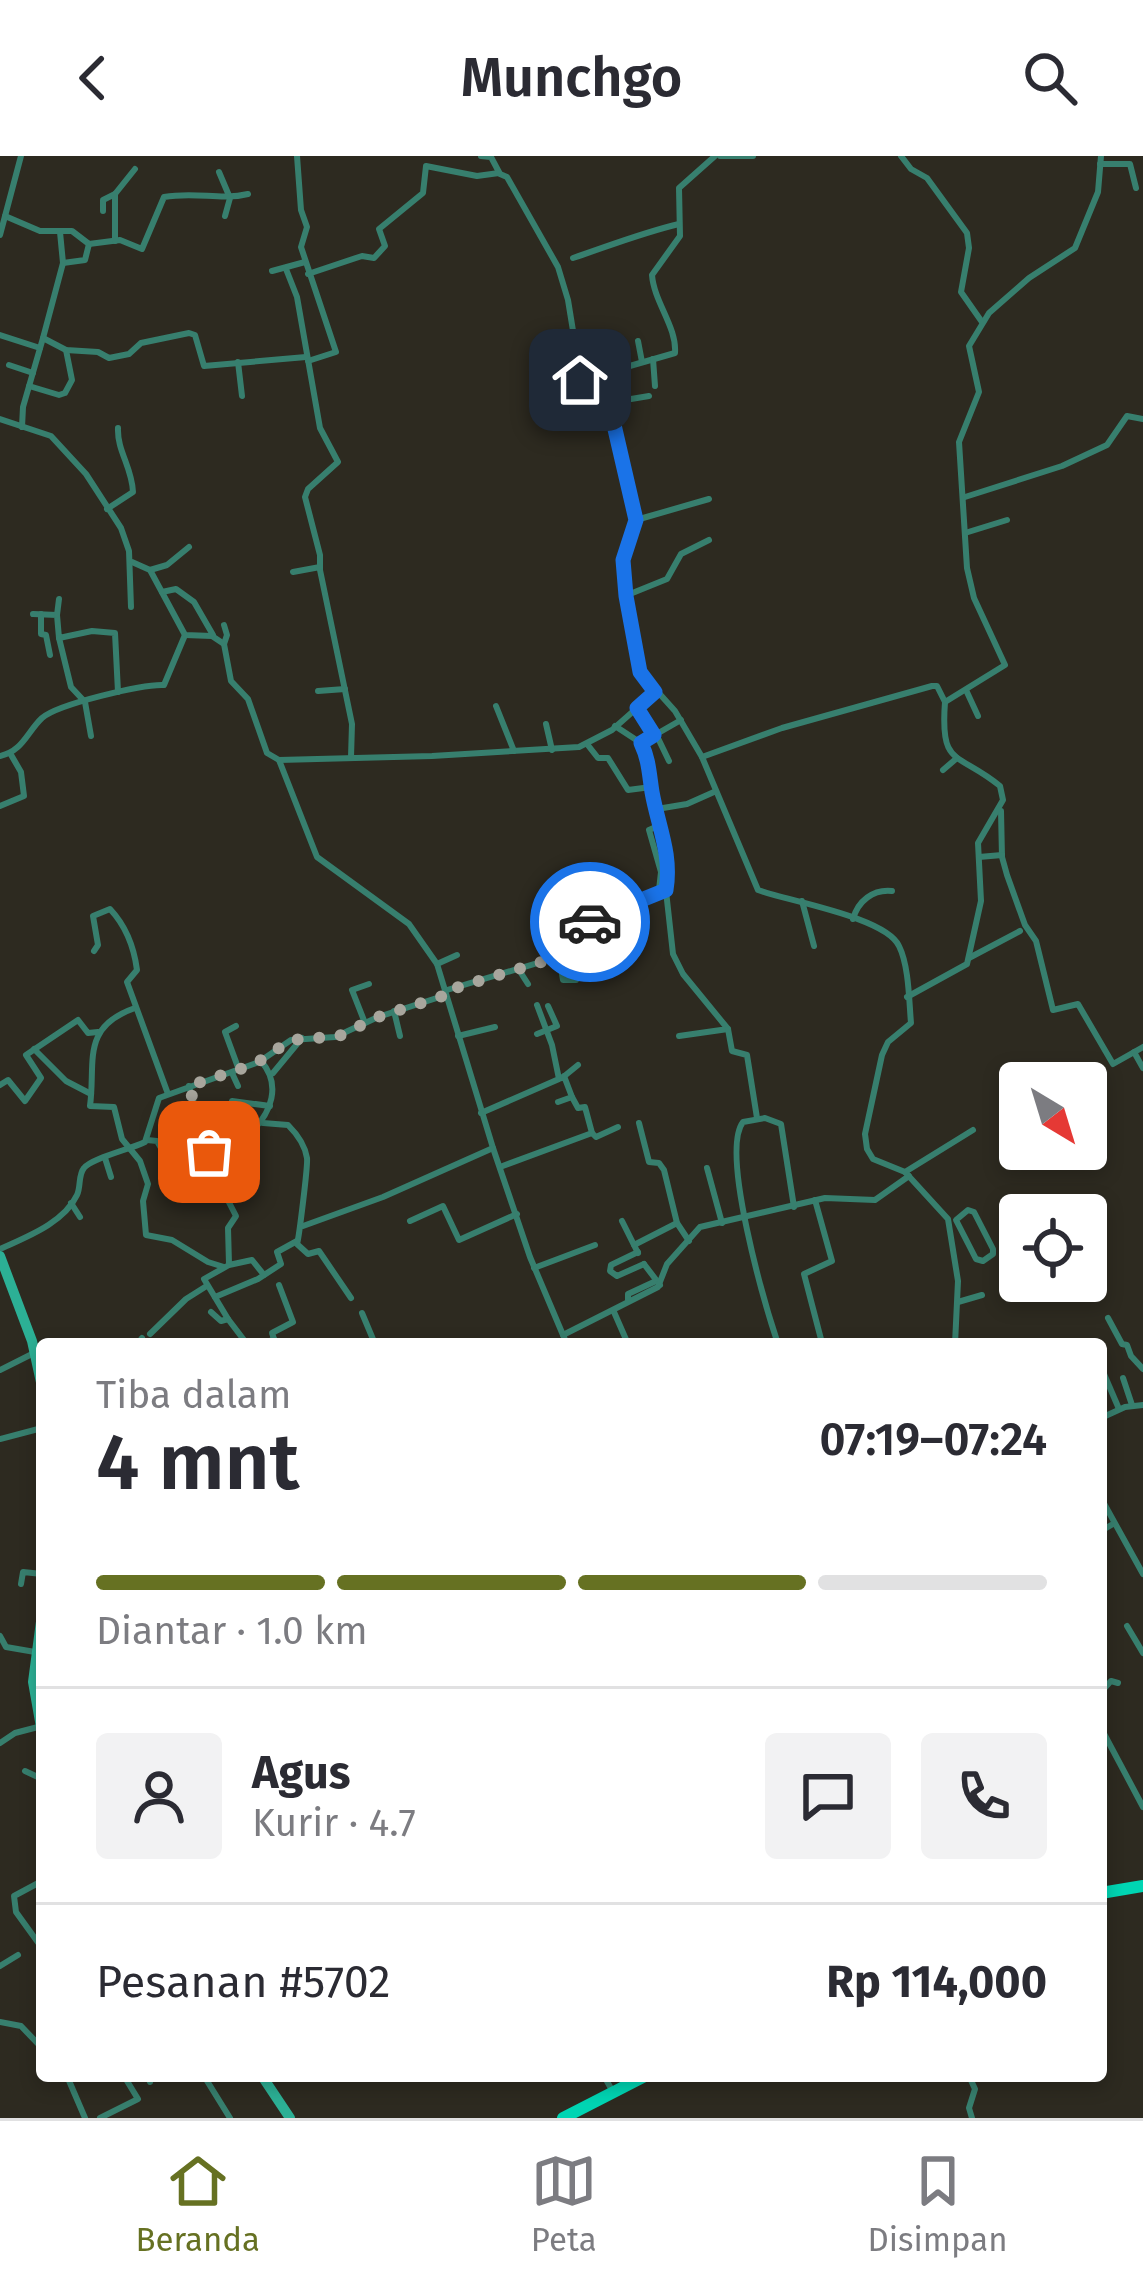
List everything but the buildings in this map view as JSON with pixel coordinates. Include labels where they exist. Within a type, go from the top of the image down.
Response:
[{"type":"main road","points":[[0,1253],[36,1361]]},
{"type":"main road","points":[[36,1647],[36,1663]]},
{"type":"main road","points":[[1107,1893],[1143,1886]]},
{"type":"main road","points":[[268,2082],[290,2118]]},
{"type":"main road","points":[[563,2118],[633,2082]]},
{"type":"street","points":[[0,235],[21,156]]},
{"type":"street","points":[[43,338],[66,350],[98,352],[109,358],[129,354],[141,344],[190,333],[195,335],[204,366],[306,359],[337,352],[305,262],[301,241],[307,227],[297,156]]},
{"type":"street","points":[[481,156],[491,157],[507,176],[558,267],[580,380]]},
{"type":"street","points":[[537,390],[567,386],[670,356],[676,350],[652,280],[676,245],[679,188],[717,156],[753,156]]},
{"type":"street","points":[[901,156],[927,178],[967,233],[961,293],[982,323]]},
{"type":"street","points":[[946,701],[1005,665],[971,589],[960,432],[979,392],[969,346],[982,323],[1029,278],[1076,248],[1092,214],[1100,160],[1130,164],[1136,188]]},
{"type":"street","points":[[308,274],[362,256],[374,258],[385,246],[380,229],[424,191],[426,166],[477,176],[499,172]]},
{"type":"street","points":[[103,211],[103,200],[115,194],[135,169]]},
{"type":"street","points":[[219,172],[230,198],[225,216]]},
{"type":"street","points":[[5,216],[40,231],[72,231],[89,244],[115,241],[144,248],[166,196],[203,190],[230,198],[248,194]]},
{"type":"street","points":[[115,194],[115,241]]},
{"type":"street","points":[[573,258],[679,224]]},
{"type":"street","points":[[22,427],[63,262],[60,232]]},
{"type":"street","points":[[63,262],[85,260],[89,244]]},
{"type":"street","points":[[272,271],[305,262]]},
{"type":"street","points":[[286,269],[297,297],[322,437],[338,462],[305,497],[352,724],[351,757]]},
{"type":"street","points":[[0,335],[40,348]]},
{"type":"street","points":[[638,340],[643,362]]},
{"type":"street","points":[[29,386],[65,393],[72,380],[66,350]]},
{"type":"street","points":[[653,359],[655,386]]},
{"type":"street","points":[[238,362],[242,396]]},
{"type":"street","points":[[9,365],[33,374]]},
{"type":"street","points":[[602,373],[636,520],[623,560],[640,672],[681,720],[702,757],[758,890],[853,919],[897,942],[910,1026],[884,1048],[865,1134],[866,1149],[873,1159],[907,1174],[946,1215],[958,1302],[955,1338]]},
{"type":"street","points":[[607,403],[649,396]]},
{"type":"street","points":[[965,497],[1062,466],[1109,443],[1127,416],[1143,419]]},
{"type":"street","points":[[0,419],[51,436],[86,474],[121,529],[132,562],[131,607]]},
{"type":"street","points":[[107,509],[133,493],[130,465],[118,446],[118,428]]},
{"type":"street","points":[[636,520],[709,499]]},
{"type":"street","points":[[965,533],[1007,520]]},
{"type":"street","points":[[626,596],[667,579],[681,554],[709,540]]},
{"type":"street","points":[[150,570],[169,564],[189,547]]},
{"type":"street","points":[[0,755],[12,753],[39,722],[56,711],[144,684],[165,684],[184,635],[150,570],[132,562]]},
{"type":"street","points":[[293,572],[320,567]]},
{"type":"street","points":[[162,592],[176,590],[191,600],[215,638],[224,644]]},
{"type":"street","points":[[59,599],[59,638],[70,687],[85,702],[91,736]]},
{"type":"street","points":[[50,655],[37,614],[57,615]]},
{"type":"street","points":[[224,625],[231,681],[248,698],[267,752],[279,760],[316,857],[409,924],[437,964],[493,1148],[534,1268],[564,1338]]},
{"type":"street","points":[[59,638],[115,633],[118,692]]},
{"type":"street","points":[[184,635],[215,638]]},
{"type":"street","points":[[702,757],[782,728],[937,686],[946,701],[945,743],[957,758],[1000,786],[1002,854],[1012,894],[1042,960],[1054,1011],[1078,1004],[1113,1064],[1143,1047]]},
{"type":"street","points":[[318,691],[345,689]]},
{"type":"street","points":[[966,690],[978,716]]},
{"type":"street","points":[[279,760],[552,750],[587,744],[655,692]]},
{"type":"street","points":[[496,706],[514,751]]},
{"type":"street","points":[[637,708],[669,761]]},
{"type":"street","points":[[641,743],[681,720]]},
{"type":"street","points":[[546,724],[552,750]]},
{"type":"street","points":[[615,726],[641,743],[651,767],[651,787],[667,842],[663,890]]},
{"type":"street","points":[[587,744],[598,758],[608,758],[628,790],[651,787]]},
{"type":"street","points":[[0,806],[24,796],[12,753]]},
{"type":"street","points":[[943,770],[957,758]]},
{"type":"street","points":[[657,809],[679,802],[684,805],[714,792]]},
{"type":"street","points":[[908,997],[965,967],[981,901],[980,836],[1000,810]]},
{"type":"street","points":[[661,824],[649,830],[661,872],[673,954],[683,974],[728,1029],[732,1052],[747,1055],[757,1118]]},
{"type":"street","points":[[979,857],[1002,854]]},
{"type":"street","points":[[147,1140],[158,1101],[168,1094],[261,1060],[281,1044],[335,1037],[394,1011],[559,958],[573,952],[574,931],[605,906],[624,907],[663,890]]},
{"type":"street","points":[[853,919],[867,898],[880,890],[892,891]]},
{"type":"street","points":[[802,901],[814,946]]},
{"type":"street","points":[[94,951],[98,945],[93,916],[110,909],[126,930],[137,968],[127,980],[168,1094]]},
{"type":"street","points":[[116,936],[126,930]]},
{"type":"street","points":[[969,958],[1020,931]]},
{"type":"street","points":[[437,964],[457,955]]},
{"type":"street","points":[[559,958],[563,980],[576,980]]},
{"type":"street","points":[[519,970],[528,984]]},
{"type":"street","points":[[365,1023],[352,990],[369,984]]},
{"type":"street","points":[[537,1005],[542,1033],[561,1078],[578,1108],[585,1107],[592,1132],[596,1137],[618,1127]]},
{"type":"street","points":[[542,1033],[557,1024],[548,1006]]},
{"type":"street","points":[[0,1084],[8,1080],[26,1100],[41,1078],[26,1057],[34,1049],[80,1019],[88,1033],[100,1032],[135,1008]]},
{"type":"street","points":[[394,1011],[400,1036]]},
{"type":"street","points":[[236,1026],[225,1032],[238,1086]]},
{"type":"street","points":[[458,1036],[495,1027]]},
{"type":"street","points":[[679,1036],[728,1029]]},
{"type":"street","points":[[100,1032],[92,1056],[91,1108],[114,1107],[122,1139],[142,1163],[148,1185],[143,1201],[146,1235],[172,1240],[208,1262],[226,1266]]},
{"type":"street","points":[[276,1094],[273,1072],[302,1038]]},
{"type":"street","points":[[34,1049],[66,1081],[91,1094]]},
{"type":"street","points":[[1134,1052],[1143,1068]]},
{"type":"street","points":[[251,1144],[252,1130],[263,1123],[270,1106],[271,1076],[261,1060]]},
{"type":"street","points":[[482,1112],[561,1078],[578,1065]]},
{"type":"street","points":[[189,1086],[198,1117],[215,1148],[209,1154],[236,1216],[228,1228],[226,1266]]},
{"type":"street","points":[[558,1102],[572,1097]]},
{"type":"street","points":[[232,1101],[270,1106]]},
{"type":"street","points":[[776,1338],[758,1283],[757,1258],[734,1155],[736,1132],[743,1122],[757,1118],[779,1121],[784,1129],[794,1207]]},
{"type":"street","points":[[214,1297],[281,1264],[277,1252],[297,1241],[302,1226],[306,1153],[289,1125],[263,1123]]},
{"type":"street","points":[[639,1123],[649,1162],[657,1162],[664,1170],[677,1223],[689,1241]]},
{"type":"street","points":[[568,1338],[614,1312],[628,1300],[628,1294],[658,1283],[667,1264],[700,1227],[815,1200],[875,1200],[973,1130]]},
{"type":"street","points":[[500,1167],[592,1132]]},
{"type":"street","points":[[0,1253],[47,1225],[71,1203],[87,1165],[147,1140],[157,1141],[165,1155]]},
{"type":"street","points":[[302,1226],[383,1197],[493,1148]]},
{"type":"street","points":[[105,1158],[111,1177]]},
{"type":"street","points":[[707,1168],[722,1223]]},
{"type":"street","points":[[815,1200],[832,1261],[804,1274],[822,1338]]},
{"type":"street","points":[[71,1203],[80,1217]]},
{"type":"street","points":[[410,1222],[443,1206],[459,1240],[517,1214]]},
{"type":"street","points":[[973,1210],[993,1254],[979,1261],[964,1236],[956,1217],[973,1210]]},
{"type":"street","points":[[622,1221],[658,1283]]},
{"type":"street","points":[[644,1264],[617,1276],[611,1274],[611,1265],[677,1223]]},
{"type":"street","points":[[952,1243],[964,1236]]},
{"type":"street","points":[[297,1241],[308,1254],[319,1252],[351,1298]]},
{"type":"street","points":[[534,1268],[595,1245]]},
{"type":"street","points":[[242,1338],[204,1278],[226,1266],[253,1260],[264,1275]]},
{"type":"street","points":[[275,1338],[273,1332],[293,1322],[279,1285]]},
{"type":"street","points":[[144,1338],[206,1286]]},
{"type":"street","points":[[958,1302],[982,1295]]},
{"type":"street","points":[[211,1312],[221,1321],[228,1319]]},
{"type":"street","points":[[362,1312],[373,1338]]},
{"type":"street","points":[[614,1312],[625,1338]]},
{"type":"street","points":[[1108,1318],[1121,1344],[1127,1345],[1130,1356],[1143,1369]]},
{"type":"street","points":[[0,1370],[34,1353]]},
{"type":"street","points":[[1124,1378],[1132,1405]]},
{"type":"street","points":[[1107,1381],[1119,1409]]},
{"type":"street","points":[[1107,1415],[1143,1405]]},
{"type":"street","points":[[0,1439],[36,1430]]},
{"type":"street","points":[[1107,1511],[1143,1574]]},
{"type":"street","points":[[1107,1528],[1113,1524]]},
{"type":"street","points":[[21,1584],[23,1572],[36,1573]]},
{"type":"street","points":[[1127,1626],[1143,1654]]},
{"type":"street","points":[[0,1636],[6,1647],[35,1652]]},
{"type":"street","points":[[1107,1685],[1118,1683]]},
{"type":"street","points":[[0,1743],[15,1733],[36,1730]]},
{"type":"street","points":[[1107,1744],[1143,1807]]},
{"type":"street","points":[[25,1771],[36,1776]]},
{"type":"street","points":[[36,1885],[17,1896],[16,1912],[36,1935]]},
{"type":"street","points":[[0,1966],[18,1954]]},
{"type":"street","points":[[0,2022],[21,2026],[36,2042]]},
{"type":"street","points":[[70,2082],[85,2118]]},
{"type":"street","points":[[100,2118],[138,2099],[128,2082]]},
{"type":"street","points":[[206,2082],[230,2118]]},
{"type":"street","points":[[607,2082],[613,2092]]},
{"type":"street","points":[[972,2082],[972,2118]]},
{"type":"way so far","points":[[209,1152],[215,1148],[198,1117],[189,1086],[255,1064],[291,1040],[339,1036],[378,1017],[446,995],[446,991],[559,958],[574,950],[574,931],[590,922]]},
{"type":"route","points":[[580,380],[602,373],[636,520],[623,560],[624,582],[640,672],[655,692],[637,708],[654,735],[641,743],[667,842],[668,875],[666,890],[624,907],[605,906],[590,922]]}]
